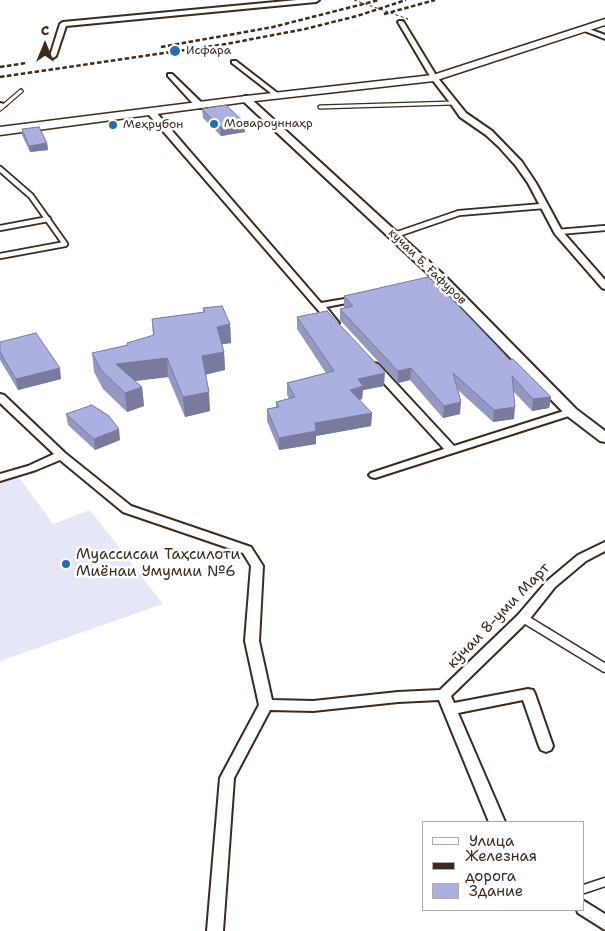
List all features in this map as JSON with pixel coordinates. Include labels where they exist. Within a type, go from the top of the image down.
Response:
[{"type":"main road","points":[[0,131],[434,78],[605,22]]},
{"type":"street","points":[[53,56],[63,24],[316,0]]},
{"type":"street","points":[[401,22],[434,78],[453,103],[463,115],[502,145],[519,164],[532,183],[558,232],[605,286]]},
{"type":"street","points":[[584,29],[605,37]]},
{"type":"street","points":[[234,62],[278,96]]},
{"type":"street","points":[[170,75],[200,106]]},
{"type":"street","name":"кучаи Б. Ғафуров","points":[[246,100],[395,235],[438,281],[571,412],[605,438]]},
{"type":"street","points":[[152,112],[339,328]]},
{"type":"street","points":[[319,306],[366,296]]},
{"type":"street","points":[[366,357],[452,451]]},
{"type":"street","points":[[0,397],[61,455],[127,508],[247,550],[257,566],[252,641],[266,705],[228,778],[215,931]]},
{"type":"street","points":[[375,475],[571,412]]},
{"type":"street","points":[[0,478],[32,468],[61,455]]},
{"type":"street","name":"кӯчаи 8-уми Март","points":[[447,702],[551,584],[582,558],[605,546]]},
{"type":"street","points":[[266,705],[313,706],[398,697],[447,702],[528,694],[546,746]]},
{"type":"street","points":[[447,702],[497,821]]},
{"type":"street","points":[[585,909],[605,923]]},
{"type":"lane","points":[[1,107],[21,91]]},
{"type":"lane","points":[[320,107],[453,103]]},
{"type":"lane","points":[[0,169],[31,196],[65,244],[0,256]]},
{"type":"lane","points":[[395,235],[459,213],[543,206]]},
{"type":"lane","points":[[0,228],[48,219]]},
{"type":"lane","points":[[558,232],[605,228]]},
{"type":"lane","points":[[523,618],[605,668]]},
{"type":"lane","points":[[585,889],[605,882]]},
{"type":"path","points":[[354,0],[408,19],[401,22]]},
{"type":"shaded area","name":"Муассисаи Таҳсилоти Миёнаи Умумии №6","points":[[19,477],[53,524],[90,510],[163,604],[0,661],[0,483]]},
{"type":"building","points":[[226,105],[245,123],[220,127],[202,109]]},
{"type":"building","points":[[39,127],[47,143],[29,146],[22,129]]},
{"type":"building","points":[[428,277],[451,298],[510,360],[513,359],[551,397],[533,399],[512,376],[515,407],[494,410],[453,373],[461,402],[444,406],[411,368],[398,371],[340,309],[353,306],[344,296]]},
{"type":"building","points":[[222,306],[230,324],[217,327],[224,352],[202,356],[209,392],[183,397],[167,358],[116,364],[142,387],[125,393],[101,370],[92,353],[128,345],[127,343],[154,335],[152,319],[205,312],[203,308]]},
{"type":"building","points":[[327,311],[385,373],[358,379],[363,386],[350,390],[372,413],[315,423],[316,431],[279,438],[267,409],[279,407],[276,402],[295,397],[287,383],[334,371],[297,317]]},
{"type":"building","points":[[36,333],[60,368],[16,379],[0,352],[0,342]]},
{"type":"building","points":[[92,405],[109,416],[119,429],[94,439],[66,414]]},
{"type":"railway","points":[[161,47],[273,27],[379,0]]},
{"type":"railway","points":[[0,77],[226,44],[305,29],[357,16],[406,0]]},
{"type":"railway","points":[[384,14],[435,0]]},
{"type":"railway","points":[[0,67],[26,63]]},
{"type":"place","name":"Исфара","points":[[175,51]]},
{"type":"place","name":"Мовароуннаҳр","points":[[214,124]]},
{"type":"place","name":"Меҳрубон","points":[[113,125]]},
{"type":"place","name":"Муассисаи Таҳсилоти Миёнаи Умумии №6","points":[[66,564]]}]
